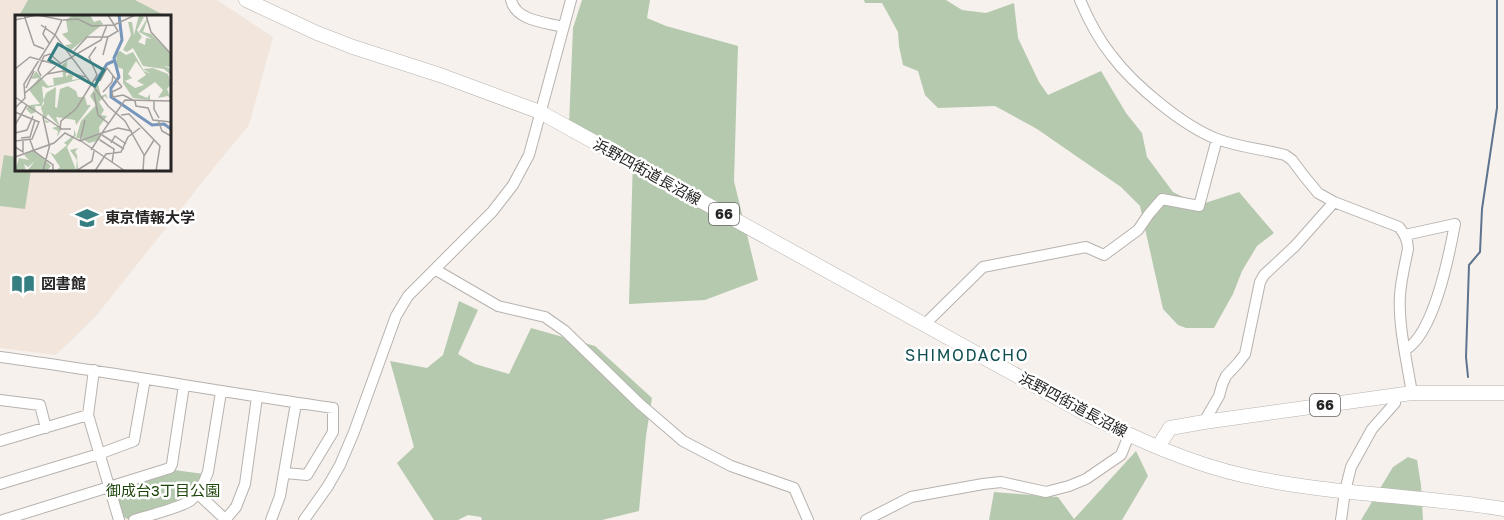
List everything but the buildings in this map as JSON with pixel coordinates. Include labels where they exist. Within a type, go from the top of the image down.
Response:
[{"type":"main road","name":"浜野四街道長沼線","points":[[246,0],[353,47],[440,75],[540,112],[1088,415],[1158,447],[1245,476],[1323,490],[1422,498],[1504,509]]},
{"type":"main road","name":"66","points":[[1158,447],[1170,428],[1204,422],[1412,393],[1504,393]]},
{"type":"street","points":[[510,0],[516,12],[562,27]]},
{"type":"street","points":[[304,520],[340,465],[396,316],[408,296],[492,212],[513,186],[529,155],[571,0]]},
{"type":"street","points":[[1080,0],[1099,37],[1120,67],[1168,110],[1217,139],[1285,154],[1293,160],[1318,193],[1334,202],[1399,227],[1408,242],[1400,305],[1412,393]]},
{"type":"street","points":[[925,324],[983,267],[1086,248],[1104,255],[1138,230],[1162,199],[1199,206],[1217,139]]},
{"type":"street","points":[[1204,422],[1219,396],[1226,376],[1245,354],[1260,282],[1264,275],[1295,246],[1334,202]]},
{"type":"street","points":[[1405,235],[1455,224],[1434,304],[1418,339],[1405,350]]},
{"type":"street","points":[[436,270],[498,306],[545,317],[559,326],[640,404],[683,441],[731,466],[794,488],[808,520]]},
{"type":"street","points":[[0,357],[333,408],[333,432],[307,475],[285,473]]},
{"type":"street","points":[[94,370],[88,415],[119,520]]},
{"type":"street","points":[[0,484],[135,441],[144,379]]},
{"type":"street","points":[[3,520],[170,468],[184,385]]},
{"type":"street","points":[[134,520],[181,505],[197,494],[208,472],[221,392]]},
{"type":"street","points":[[1341,520],[1351,467],[1372,429],[1395,403],[1396,395]]},
{"type":"street","points":[[197,494],[225,520],[236,507],[245,484],[257,397]]},
{"type":"street","points":[[0,400],[40,405],[46,428]]},
{"type":"street","points":[[271,520],[285,473],[296,403]]},
{"type":"street","points":[[0,441],[88,415]]},
{"type":"street","points":[[866,520],[910,497],[984,483],[1001,482],[1047,492],[1069,486],[1086,479],[1121,455],[1129,435]]},
{"type":"shaded area","name":"東京情報大学","points":[[0,0],[217,0],[273,37],[249,125],[96,316],[56,355],[0,348]]},
{"type":"green space","points":[[28,0],[135,0],[162,14],[162,15],[20,15]]},
{"type":"green space","points":[[582,0],[650,0],[647,18],[666,26],[738,46],[734,181],[758,280],[705,300],[629,304],[633,157],[615,143],[569,125],[573,28]]},
{"type":"green space","points":[[864,0],[946,0],[962,10],[986,13],[1014,3],[1018,38],[1039,82],[1048,95],[1101,71],[1126,113],[1142,133],[1147,157],[1173,192],[1199,205],[1239,192],[1274,233],[1257,246],[1214,328],[1186,328],[1178,325],[1163,309],[1140,206],[1121,187],[1037,129],[995,106],[938,108],[925,95],[918,71],[903,65],[898,32],[882,3],[865,3]]},
{"type":"green space","points":[[4,155],[15,157],[15,171],[31,171],[25,209],[0,206],[0,180]]},
{"type":"green space","points":[[459,301],[478,310],[458,354],[475,364],[509,374],[531,328],[595,346],[652,398],[639,511],[602,520],[482,520],[481,517],[468,515],[458,520],[434,520],[397,463],[414,447],[390,361],[427,368],[443,355]]},
{"type":"green space","points":[[1136,451],[1148,476],[1122,520],[989,520],[994,492],[1058,497],[1074,519]]},
{"type":"green space","points":[[1408,457],[1417,460],[1423,520],[1361,520],[1393,467]]},
{"type":"green space","name":"御成台3丁目公園","points":[[174,470],[204,474],[194,494],[177,505],[127,519],[123,516],[115,491],[118,487]]},
{"type":"waterway","points":[[1468,377],[1466,357],[1469,265],[1480,252],[1482,209],[1497,108],[1497,0]]},
{"type":"place","name":"東京情報大学","points":[[87,218]]},
{"type":"place","name":"図書館","points":[[23,284]]},
{"type":"district","name":"SHIMODACHO","points":[[967,355]]}]
